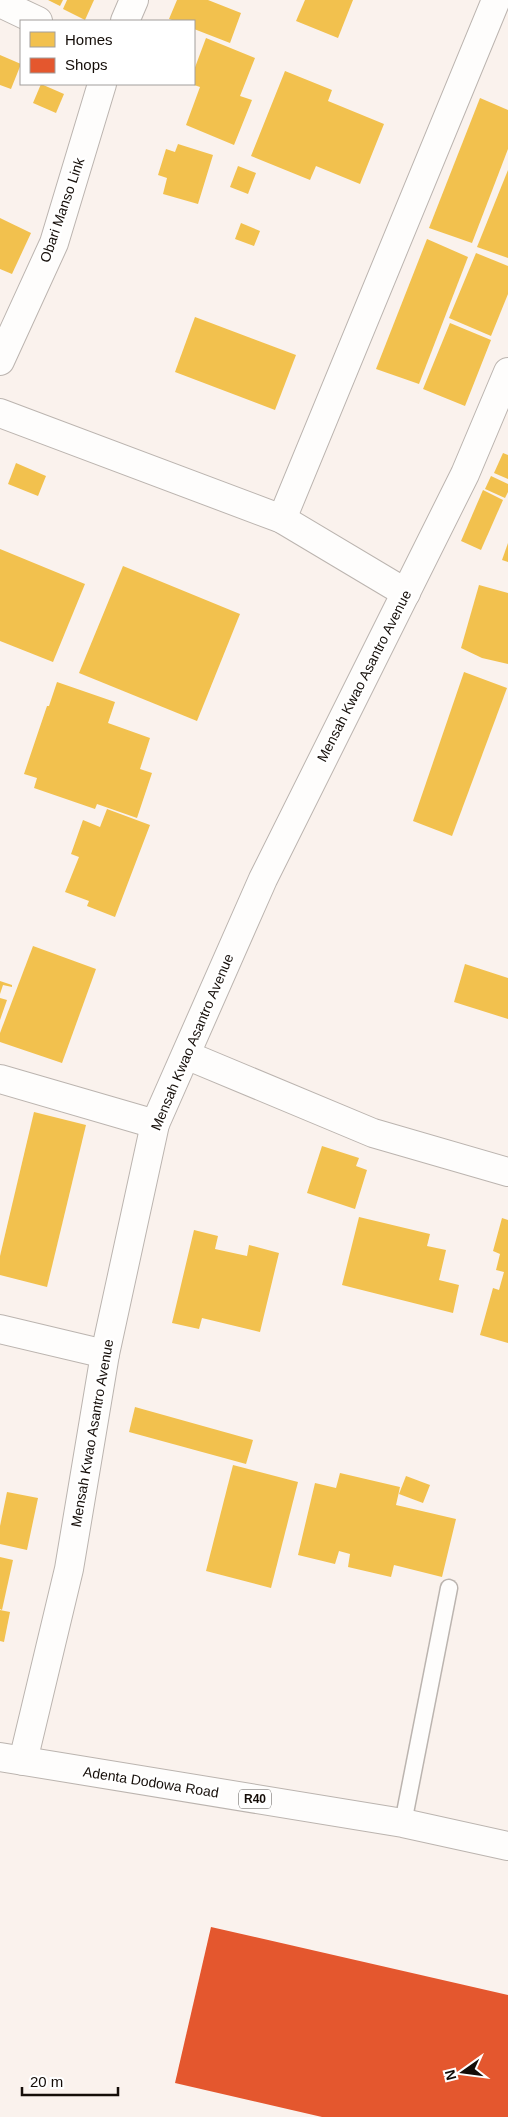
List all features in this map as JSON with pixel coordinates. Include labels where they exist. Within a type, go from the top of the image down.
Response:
[{"type":"street","points":[[125,20],[134,0]]},
{"type":"street","points":[[282,519],[496,0]]},
{"type":"street","points":[[0,3],[36,20]]},
{"type":"street","name":"Obari Manso Link","points":[[0,361],[54,243],[102,85]]},
{"type":"street","name":"Mensah Kwao Asantro Avenue","points":[[12,1759],[69,1569],[105,1354],[155,1124],[262,879],[465,474],[508,372]]},
{"type":"street","points":[[0,413],[282,519],[406,593]]},
{"type":"street","points":[[186,1055],[373,1133],[508,1172]]},
{"type":"street","points":[[0,1079],[155,1124]]},
{"type":"street","points":[[0,1330],[105,1354]]},
{"type":"street","name":"Adenta Dodowa Road","points":[[12,1759],[403,1823],[508,1846]]},
{"type":"lane","points":[[403,1823],[449,1588]]},
{"type":"building: Homes","points":[[48,0],[63,0],[60,6]]},
{"type":"building: Homes","points":[[67,0],[94,0],[85,20],[63,9]]},
{"type":"building: Homes","points":[[177,0],[208,0],[241,13],[230,43],[195,29],[195,20],[169,19]]},
{"type":"building: Homes","points":[[305,0],[353,0],[338,38],[296,21]]},
{"type":"building: Homes","points":[[206,38],[255,58],[240,96],[252,100],[234,145],[186,125],[200,87],[194,85],[195,67]]},
{"type":"building: Homes","points":[[0,55],[20,64],[20,66],[11,89],[0,85]]},
{"type":"building: Homes","points":[[285,71],[332,90],[328,101],[384,124],[360,184],[316,166],[310,180],[251,156]]},
{"type":"building: Homes","points":[[41,85],[64,94],[56,113],[33,103]]},
{"type":"building: Homes","points":[[480,98],[508,110],[508,149],[472,243],[429,228]]},
{"type":"building: Homes","points":[[178,144],[213,155],[198,204],[163,194],[167,178],[158,175],[166,149],[175,152]]},
{"type":"building: Homes","points":[[238,166],[256,173],[248,194],[230,187]]},
{"type":"building: Homes","points":[[508,170],[508,258],[477,247]]},
{"type":"building: Homes","points":[[0,218],[31,233],[12,274],[0,269]]},
{"type":"building: Homes","points":[[241,223],[260,231],[254,246],[235,239]]},
{"type":"building: Homes","points":[[427,239],[468,257],[419,384],[376,369]]},
{"type":"building: Homes","points":[[476,253],[508,266],[508,294],[491,336],[449,318]]},
{"type":"building: Homes","points":[[195,317],[296,355],[275,410],[175,372]]},
{"type":"building: Homes","points":[[450,323],[491,340],[465,406],[423,389]]},
{"type":"building: Homes","points":[[503,453],[508,455],[508,479],[494,473]]},
{"type":"building: Homes","points":[[16,463],[46,476],[38,496],[8,484]]},
{"type":"building: Homes","points":[[491,476],[508,484],[508,492],[505,498],[485,489]]},
{"type":"building: Homes","points":[[483,490],[503,500],[481,550],[461,541]]},
{"type":"building: Homes","points":[[508,543],[508,562],[502,560]]},
{"type":"building: Homes","points":[[0,549],[85,584],[53,662],[0,641]]},
{"type":"building: Homes","points":[[123,566],[240,614],[197,721],[79,673]]},
{"type":"building: Homes","points":[[479,585],[508,593],[508,664],[482,658],[461,648]]},
{"type":"building: Homes","points":[[464,672],[507,688],[452,836],[413,821]]},
{"type":"building: Homes","points":[[57,682],[115,702],[108,723],[150,738],[140,769],[152,773],[137,818],[97,804],[95,809],[34,788],[37,778],[24,774]]},
{"type":"building: Homes","points":[[107,809],[150,825],[115,917],[87,906],[89,901],[65,892],[79,857],[71,854],[83,820],[100,827]]},
{"type":"building: Homes","points":[[33,946],[96,969],[62,1063],[0,1042],[0,1033]]},
{"type":"building: Homes","points":[[465,964],[508,978],[508,1019],[454,1002]]},
{"type":"building: Homes","points":[[0,981],[12,985],[12,987],[3,985],[0,994]]},
{"type":"building: Homes","points":[[0,998],[7,1000],[0,1020]]},
{"type":"building: Homes","points":[[34,1112],[86,1125],[47,1287],[0,1275],[0,1256]]},
{"type":"building: Homes","points":[[322,1146],[359,1158],[356,1166],[367,1170],[355,1209],[307,1193]]},
{"type":"building: Homes","points":[[359,1217],[430,1234],[427,1246],[446,1250],[439,1280],[459,1285],[453,1313],[342,1285]]},
{"type":"building: Homes","points":[[502,1218],[508,1220],[508,1343],[480,1335],[493,1288],[499,1290],[504,1272],[496,1270],[500,1254],[493,1251]]},
{"type":"building: Homes","points":[[194,1230],[218,1236],[215,1249],[247,1256],[249,1245],[279,1253],[260,1332],[202,1318],[199,1329],[172,1323]]},
{"type":"building: Homes","points":[[135,1407],[253,1440],[246,1464],[129,1432]]},
{"type":"building: Homes","points":[[233,1465],[298,1482],[271,1588],[206,1571]]},
{"type":"building: Homes","points":[[340,1473],[400,1487],[396,1505],[456,1519],[442,1577],[394,1565],[391,1577],[348,1567],[350,1554],[339,1551],[335,1564],[298,1555],[315,1483],[336,1488]]},
{"type":"building: Homes","points":[[406,1476],[430,1485],[423,1503],[399,1494]]},
{"type":"building: Homes","points":[[7,1492],[38,1498],[27,1550],[0,1544],[0,1526]]},
{"type":"building: Homes","points":[[0,1557],[13,1560],[2,1610],[0,1609]]},
{"type":"building: Homes","points":[[0,1610],[10,1612],[4,1642],[0,1641]]},
{"type":"building: Shops","points":[[211,1927],[508,1995],[508,2117],[322,2117],[175,2083]]}]
